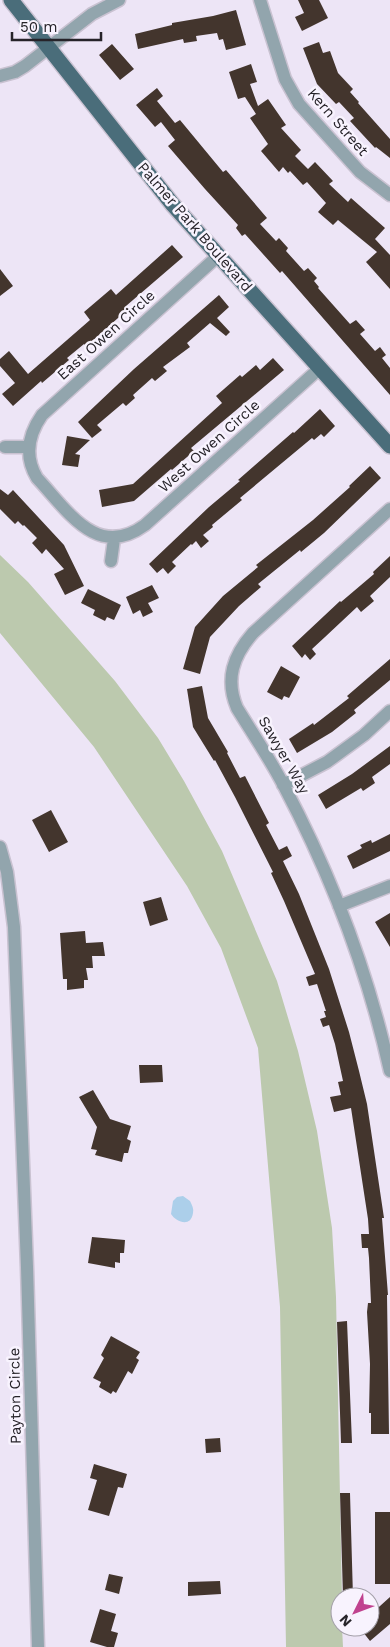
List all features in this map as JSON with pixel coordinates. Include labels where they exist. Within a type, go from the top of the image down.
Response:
[{"type":"main road","name":"Palmer Park Boulevard","points":[[11,0],[156,185],[390,446]]},
{"type":"street","points":[[0,76],[15,72],[92,14],[119,0]]},
{"type":"street","name":"Kern Street","points":[[260,0],[290,92],[360,172],[390,195]]},
{"type":"street","name":"East Owen Circle","points":[[114,538],[103,537],[91,532],[37,478],[32,470],[29,447],[34,426],[42,415],[218,256]]},
{"type":"street","name":"West Owen Circle","points":[[114,538],[135,532],[145,525],[320,368]]},
{"type":"street","points":[[5,447],[29,447]]},
{"type":"street","name":"Sawyer Way","points":[[389,1064],[365,981],[339,906],[312,843],[283,784],[237,708],[232,697],[231,682],[235,658],[241,647],[253,633],[390,509]]},
{"type":"street","points":[[111,561],[114,538]]},
{"type":"street","points":[[283,784],[327,762],[364,735],[390,711]]},
{"type":"street","name":"Payton Circle","points":[[0,847],[7,872],[14,928],[27,1267],[38,1647]]},
{"type":"street","points":[[339,906],[390,886]]},
{"type":"green space","points":[[0,555],[28,582],[115,681],[158,738],[222,851],[277,981],[298,1051],[317,1131],[332,1228],[336,1297],[342,1587],[330,1587],[330,1637],[342,1637],[343,1647],[286,1647],[280,1307],[258,1048],[221,948],[187,886],[94,747],[0,633]]},
{"type":"water","points":[[183,1196],[190,1201],[193,1210],[192,1218],[186,1222],[180,1221],[171,1214],[173,1201],[177,1197]]},
{"type":"building","points":[[298,0],[319,0],[328,18],[302,31],[295,17],[304,13]]},
{"type":"building","points":[[236,10],[246,45],[226,50],[223,39],[219,40],[217,33],[196,36],[197,41],[184,43],[183,39],[138,49],[135,34],[172,25],[172,23]]},
{"type":"building","points":[[319,42],[323,53],[330,51],[338,73],[353,89],[350,92],[358,103],[390,139],[390,158],[375,148],[350,121],[354,118],[339,102],[336,104],[317,84],[303,48]]},
{"type":"building","points":[[112,44],[134,69],[120,80],[99,55]]},
{"type":"building","points":[[251,64],[257,82],[250,84],[258,106],[268,99],[286,125],[281,128],[301,150],[295,156],[308,169],[315,162],[333,181],[329,184],[348,202],[351,198],[385,228],[375,239],[390,255],[390,289],[366,262],[377,252],[338,220],[333,225],[318,212],[326,203],[307,182],[303,185],[290,171],[288,173],[283,167],[279,172],[261,151],[268,144],[250,118],[256,114],[245,97],[238,99],[229,72]]},
{"type":"building","points":[[157,88],[163,96],[157,101],[175,123],[180,120],[223,172],[226,170],[267,218],[260,224],[276,241],[279,238],[288,248],[286,251],[304,271],[308,268],[317,278],[314,281],[318,288],[350,324],[356,320],[365,330],[360,334],[375,351],[380,347],[386,355],[382,358],[390,368],[390,395],[282,271],[280,273],[245,234],[242,236],[236,228],[238,225],[168,146],[175,140],[161,122],[155,127],[136,105]]},
{"type":"building","points":[[172,245],[183,257],[126,306],[128,309],[98,336],[86,346],[84,344],[67,358],[69,360],[42,383],[41,381],[13,406],[2,394],[15,383],[0,366],[0,359],[9,351],[28,374],[90,320],[84,312],[111,289],[116,295]]},
{"type":"building","points":[[0,269],[13,286],[0,296]]},
{"type":"building","points":[[219,295],[229,307],[217,318],[230,332],[226,336],[210,323],[187,343],[190,347],[163,367],[167,371],[155,381],[152,378],[133,395],[135,398],[126,406],[123,403],[97,425],[102,430],[92,438],[78,422],[134,369]]},
{"type":"building","points":[[273,358],[284,370],[191,448],[194,451],[134,501],[102,507],[99,490],[133,484],[222,403],[216,396],[240,375],[242,377],[256,365],[260,370]]},
{"type":"building","points":[[320,409],[335,426],[324,437],[321,434],[314,440],[312,438],[240,498],[242,500],[203,535],[209,541],[201,548],[196,541],[172,562],[176,566],[168,574],[163,568],[157,573],[149,564],[209,507],[240,481],[238,480]]},
{"type":"building","points":[[67,436],[90,440],[75,454],[80,455],[78,467],[62,465]]},
{"type":"building","points":[[370,466],[381,478],[324,533],[258,584],[261,587],[239,606],[210,637],[200,674],[183,669],[195,627],[223,596],[258,567],[256,565],[313,520]]},
{"type":"building","points":[[0,489],[8,495],[13,490],[64,545],[84,586],[65,595],[54,574],[64,569],[46,549],[42,554],[32,543],[37,538],[24,525],[18,521],[15,524],[0,509]]},
{"type":"building","points":[[390,556],[390,577],[370,596],[374,601],[361,612],[357,607],[312,649],[316,654],[310,660],[305,654],[302,658],[292,646],[340,601],[374,574],[373,572]]},
{"type":"building","points":[[152,585],[159,598],[148,603],[153,612],[143,617],[140,610],[133,614],[126,597]]},
{"type":"building","points":[[88,589],[121,605],[114,620],[107,617],[105,621],[93,615],[95,610],[81,603]]},
{"type":"building","points":[[390,659],[390,680],[354,710],[356,713],[332,732],[297,753],[289,739],[313,723],[314,725],[349,698],[347,696]]},
{"type":"building","points":[[281,666],[300,677],[289,698],[284,696],[282,700],[267,692]]},
{"type":"building","points":[[202,686],[208,718],[228,752],[240,778],[245,776],[269,823],[266,825],[279,850],[287,846],[292,856],[283,861],[299,894],[329,969],[359,1071],[367,1104],[384,1218],[382,1218],[388,1295],[389,1434],[371,1434],[367,1312],[368,1303],[371,1303],[369,1258],[368,1248],[362,1248],[361,1234],[369,1234],[368,1219],[351,1108],[334,1112],[330,1097],[341,1095],[338,1082],[343,1081],[335,1044],[329,1025],[323,1027],[320,1019],[326,1017],[324,1011],[326,1011],[317,984],[309,986],[306,977],[315,974],[271,873],[273,872],[215,760],[193,727],[187,689]]},
{"type":"building","points":[[390,746],[390,764],[372,777],[375,783],[363,791],[361,788],[326,809],[318,795],[352,774]]},
{"type":"building","points":[[51,810],[68,842],[49,852],[32,820]]},
{"type":"building","points":[[390,834],[390,851],[353,869],[347,856],[362,848],[360,845],[371,840],[372,843]]},
{"type":"building","points":[[161,897],[168,920],[150,926],[143,902]]},
{"type":"building","points":[[390,913],[390,947],[375,922]]},
{"type":"building","points":[[85,931],[86,943],[103,942],[105,956],[92,956],[93,968],[86,968],[88,980],[84,980],[84,988],[67,990],[67,979],[63,979],[60,933]]},
{"type":"building","points":[[139,1065],[162,1065],[163,1082],[140,1083]]},
{"type":"building","points":[[93,1090],[110,1119],[131,1126],[127,1139],[131,1141],[128,1153],[124,1153],[122,1162],[95,1155],[97,1150],[91,1149],[97,1127],[79,1097]]},
{"type":"building","points":[[92,1237],[125,1240],[124,1253],[120,1253],[120,1263],[115,1262],[115,1268],[88,1263]]},
{"type":"building","points":[[347,1321],[352,1443],[341,1443],[337,1322]]},
{"type":"building","points":[[111,1336],[140,1352],[136,1358],[139,1360],[132,1374],[128,1371],[116,1393],[113,1391],[111,1394],[99,1387],[101,1382],[93,1378],[104,1358],[101,1355]]},
{"type":"building","points":[[220,1438],[221,1452],[206,1453],[205,1439]]},
{"type":"building","points":[[94,1464],[127,1474],[123,1488],[118,1487],[109,1516],[88,1510],[97,1480],[90,1478]]},
{"type":"building","points":[[340,1493],[350,1493],[353,1587],[343,1587]]},
{"type":"building","points":[[375,1512],[390,1512],[390,1584],[375,1584]]},
{"type":"building","points":[[109,1574],[123,1577],[119,1594],[105,1590]]},
{"type":"building","points":[[220,1581],[221,1594],[188,1596],[188,1582]]},
{"type":"building","points":[[390,1597],[390,1624],[380,1632],[380,1606]]},
{"type":"building","points":[[100,1609],[116,1614],[111,1631],[118,1633],[114,1647],[90,1642]]},
{"type":"building","points":[[367,1637],[375,1637],[370,1641]]}]
